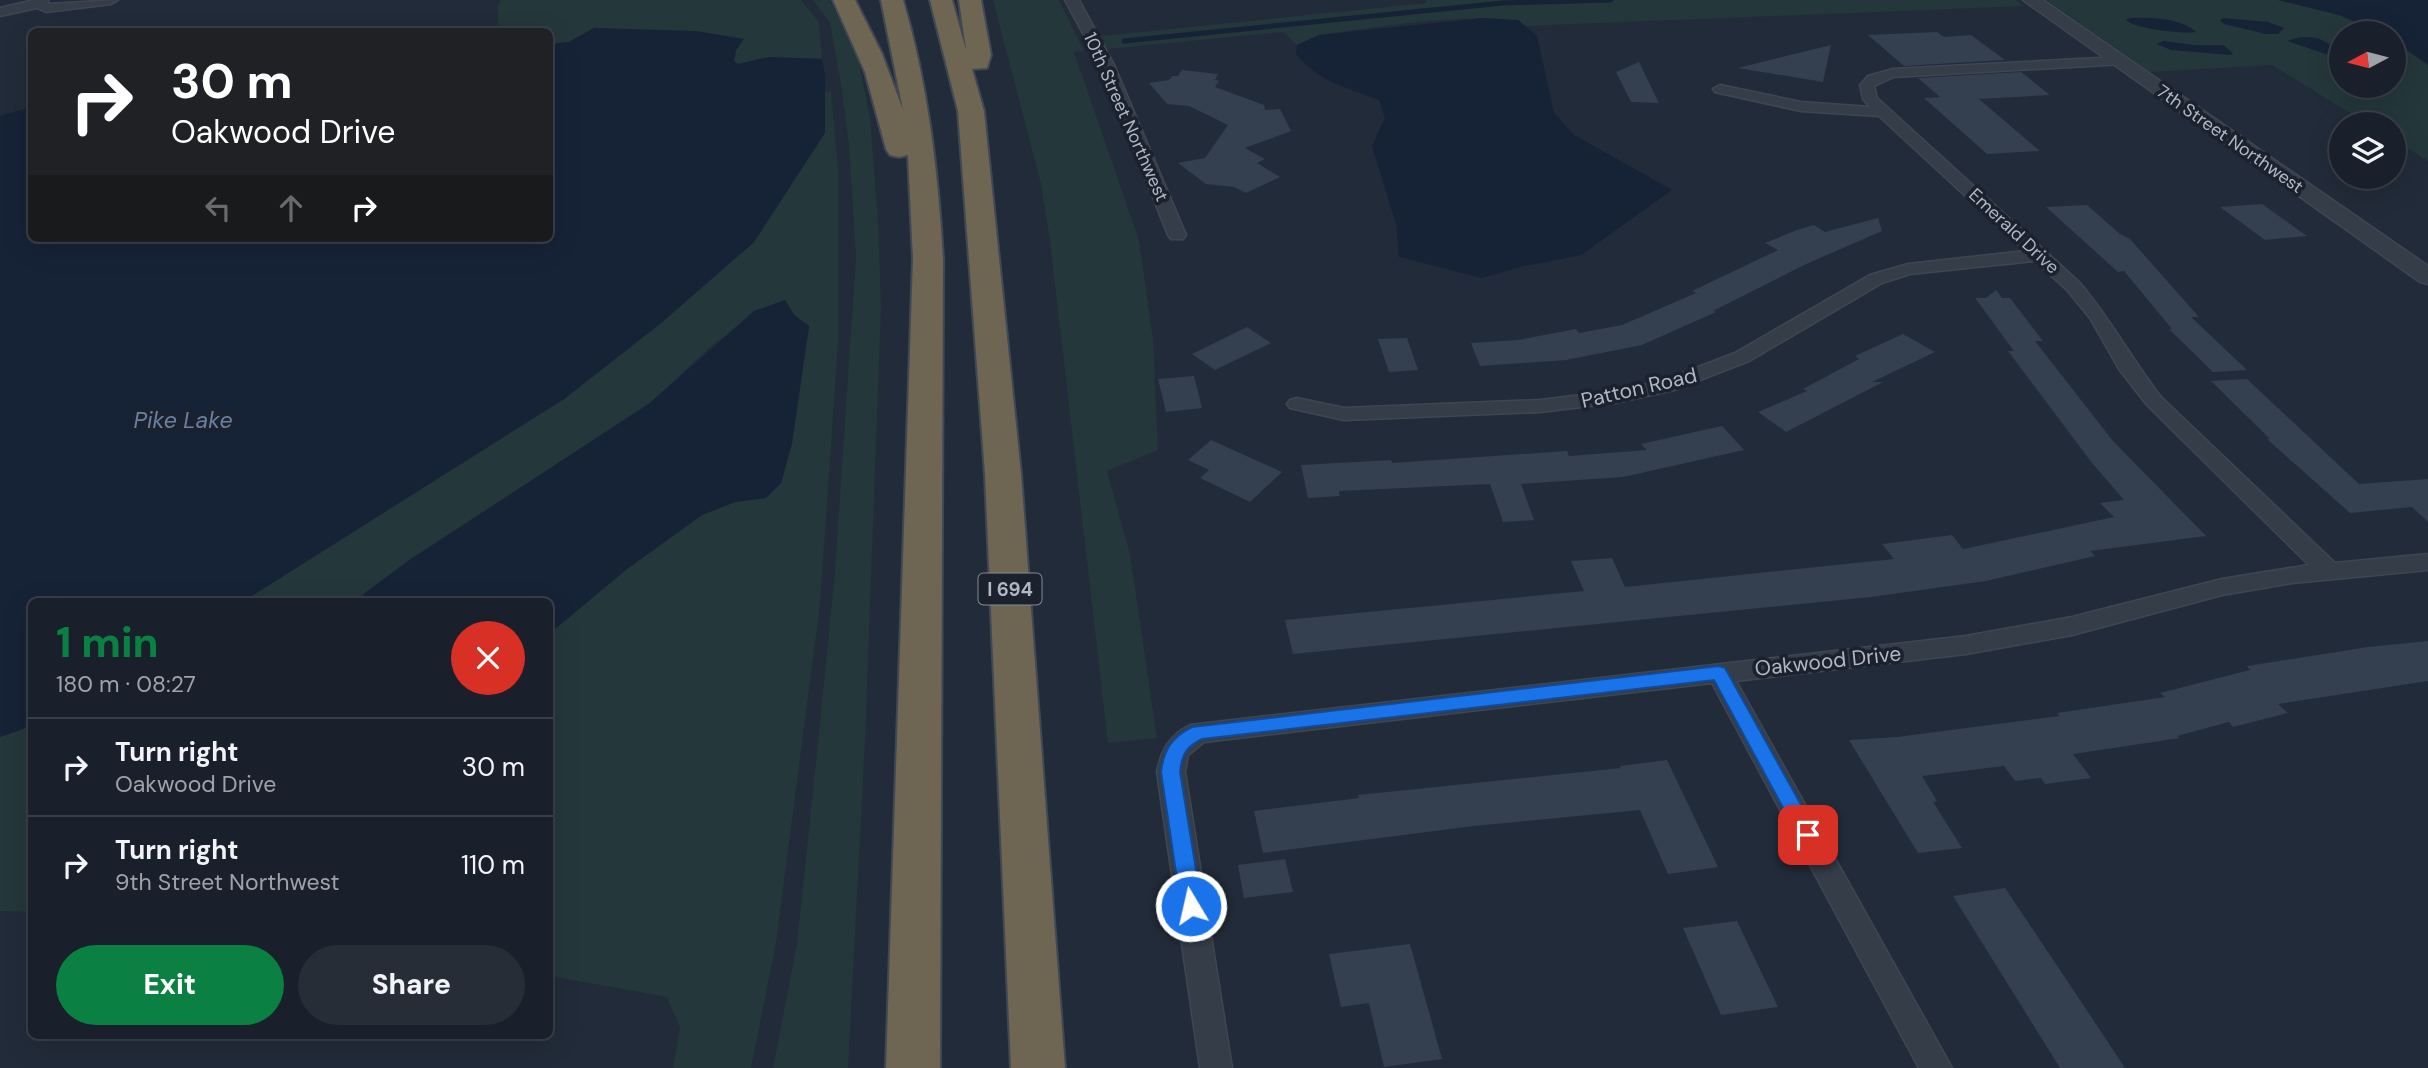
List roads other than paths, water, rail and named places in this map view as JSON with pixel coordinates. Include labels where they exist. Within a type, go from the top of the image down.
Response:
[{"type":"highway","points":[[845,0],[870,52],[884,90],[902,166],[915,298],[926,482]]},
{"type":"highway","points":[[892,0],[913,90],[923,162],[928,258],[926,482],[913,1068]]},
{"type":"highway","name":"I 694","points":[[941,0],[971,110],[1003,474],[1038,1068]]},
{"type":"highway","points":[[970,0],[979,55],[971,110]]},
{"type":"street","points":[[0,12],[41,2],[46,8],[58,8],[111,0]]},
{"type":"street","name":"10th Street Northwest","points":[[1072,0],[1107,65],[1177,235]]},
{"type":"street","name":"7th Street Northwest","points":[[2032,0],[2428,277]]},
{"type":"street","name":"Emerald Drive","points":[[2119,61],[1893,73],[1872,79],[1867,85],[1870,99],[2073,286],[2098,316],[2129,369],[2154,401],[2329,571]]},
{"type":"street","points":[[1720,89],[1801,109],[1828,112],[1884,111]]},
{"type":"street","name":"Patton Road","points":[[1297,404],[1344,414],[1540,406],[1615,397],[1667,386],[1742,357],[1876,279],[1920,267],[2039,255]]},
{"type":"street","name":"Oakwood Drive","points":[[1216,1068],[1171,772],[1172,755],[1182,741],[1199,732],[1966,645],[2072,626],[2222,587],[2329,571],[2428,562]]},
{"type":"street","points":[[1719,673],[1936,1068]]},
{"type":"water","points":[[2278,0],[2428,0],[2428,65],[2406,49],[2406,21],[2353,21]]},
{"type":"water","points":[[1484,18],[1518,20],[1537,36],[1554,113],[1574,135],[1672,190],[1581,255],[1520,267],[1482,278],[1399,257],[1396,224],[1372,146],[1385,118],[1379,100],[1323,77],[1296,54],[1297,45],[1319,35]]},
{"type":"water","points":[[2224,18],[2268,22],[2284,28],[2278,34],[2266,34],[2224,24],[2220,20]]},
{"type":"water","points":[[2126,20],[2174,21],[2196,32],[2149,28]]},
{"type":"water","name":"Pike Lake","points":[[594,28],[696,31],[744,39],[736,50],[734,61],[738,64],[769,57],[822,59],[825,74],[825,133],[754,242],[661,323],[564,399],[248,598],[28,598],[28,727],[0,737],[0,116],[28,108],[28,242],[553,242],[553,44],[569,42]]},
{"type":"water","points":[[2301,37],[2326,42],[2329,44],[2329,55],[2287,41]]},
{"type":"water","points":[[2163,41],[2223,45],[2233,53],[2171,50],[2157,44]]},
{"type":"water","points":[[785,300],[794,315],[809,326],[792,443],[781,483],[766,498],[735,502],[702,515],[627,569],[553,631],[553,598],[361,598],[408,561],[650,403],[754,311]]},
{"type":"waterway","points":[[1124,41],[1503,3],[1611,0]]}]
